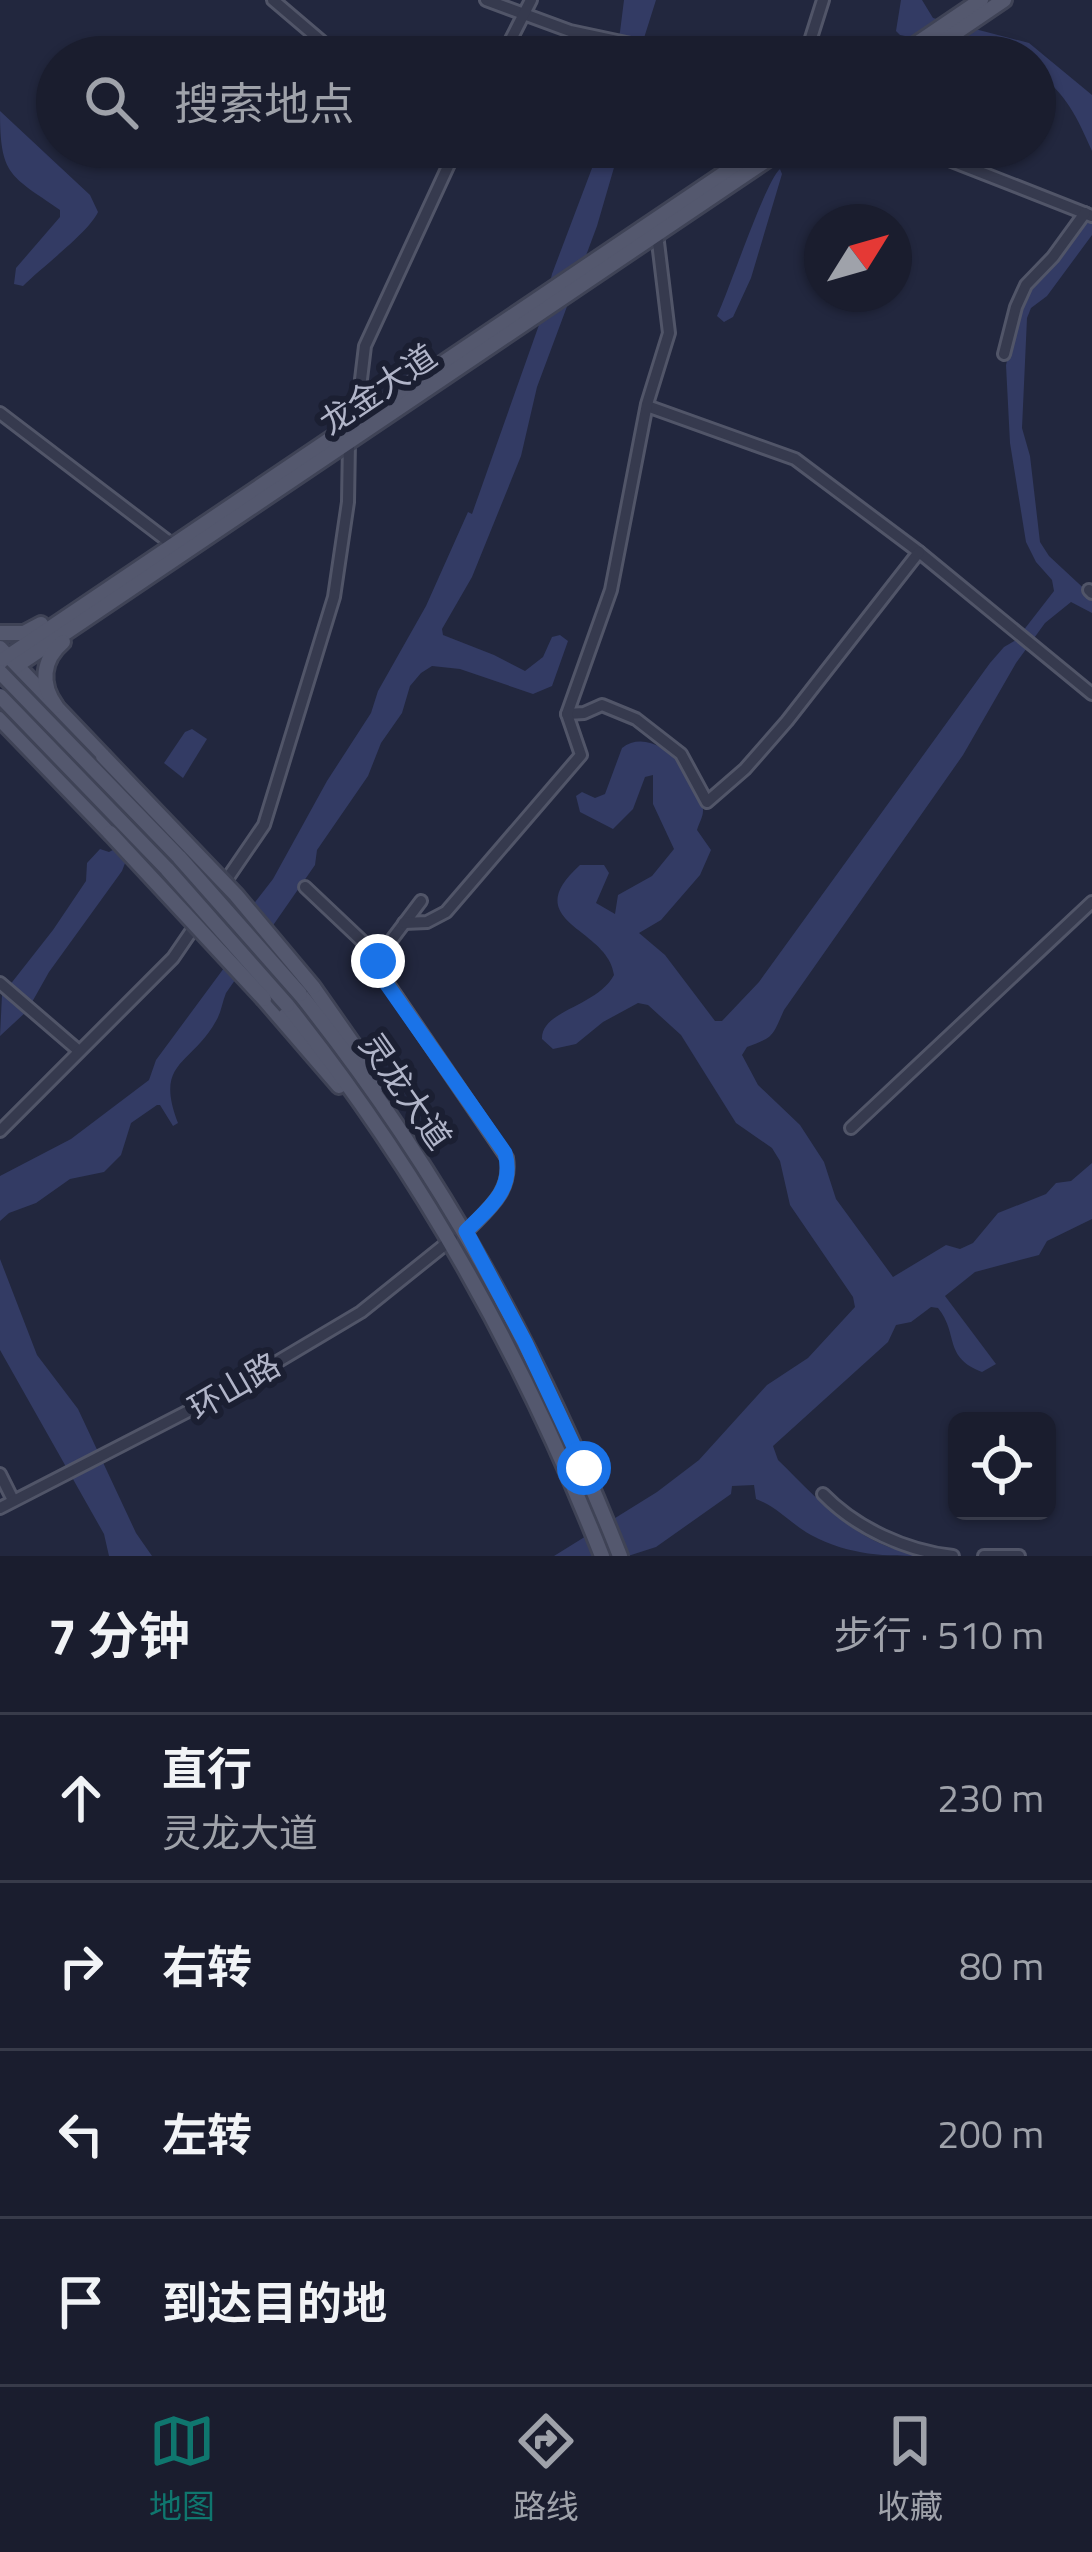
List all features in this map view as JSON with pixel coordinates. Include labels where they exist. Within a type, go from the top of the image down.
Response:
[{"type":"main road","points":[[946,36],[981,0]]},
{"type":"main road","points":[[939,36],[1004,0]]},
{"type":"main road","name":"龙金大道","points":[[129,582],[173,545],[593,269],[735,168]]},
{"type":"main road","name":"龙金大道","points":[[593,269],[657,234],[755,168]]},
{"type":"main road","name":"龙金大道","points":[[0,674],[6,658],[349,441],[542,303]]},
{"type":"main road","points":[[0,633],[32,630],[94,591],[129,582]]},
{"type":"main road","points":[[56,706],[45,677],[52,652],[117,605],[129,582]]},
{"type":"main road","points":[[6,658],[236,895],[300,995]]},
{"type":"main road","name":"灵龙大道","points":[[0,674],[179,857],[398,1111],[452,1208],[459,1235],[602,1556]]},
{"type":"main road","name":"灵龙大道","points":[[0,696],[167,868],[300,995],[357,1094],[430,1203],[459,1235],[536,1363],[620,1556]]},
{"type":"main road","points":[[0,722],[264,999],[430,1203]]},
{"type":"street","points":[[273,0],[315,36]]},
{"type":"street","points":[[486,0],[523,17],[603,36]]},
{"type":"street","points":[[513,36],[531,0]]},
{"type":"street","points":[[812,36],[823,0]]},
{"type":"street","points":[[356,421],[365,346],[447,168]]},
{"type":"street","points":[[970,168],[1088,214],[1026,285],[1004,354]]},
{"type":"street","points":[[404,923],[427,922],[446,912],[578,760],[580,748],[567,714],[611,590],[647,406],[670,329],[657,234]]},
{"type":"street","points":[[647,406],[787,454],[919,552],[1092,694]]},
{"type":"street","points":[[0,413],[173,545]]},
{"type":"street","points":[[0,1131],[182,948],[264,825],[334,597],[346,524],[349,441]]},
{"type":"street","points":[[567,714],[602,705],[636,719],[688,761],[707,802],[745,769],[787,721],[919,552]]},
{"type":"street","points":[[305,887],[380,957],[421,901]]},
{"type":"street","points":[[851,1128],[1092,902]]},
{"type":"street","name":"环山路","points":[[0,1508],[236,1387],[357,1315],[459,1235],[505,1188],[507,1158],[381,976],[380,957]]},
{"type":"street","points":[[2,984],[79,1051]]},
{"type":"street","points":[[0,1474],[13,1501]]},
{"type":"street","points":[[823,1495],[871,1530],[934,1554],[953,1556]]},
{"type":"street","points":[[984,1556],[1019,1556]]},
{"type":"water","points":[[624,0],[656,0],[645,36],[619,36]]},
{"type":"water","points":[[901,0],[922,0],[933,18],[1002,36],[905,36],[896,31]]},
{"type":"water","points":[[1056,65],[1092,95],[1092,151],[1081,127],[1056,89]]},
{"type":"water","points":[[0,111],[36,145],[36,168],[61,168],[90,195],[98,212],[23,286],[14,284],[16,268],[60,217],[60,210],[11,172],[2,149]]},
{"type":"water","points":[[592,168],[614,168],[537,387],[521,456],[472,577],[442,629],[443,635],[525,671],[543,657],[552,637],[560,635],[568,641],[552,686],[533,694],[460,669],[432,666],[421,673],[410,686],[402,713],[381,743],[368,776],[317,850],[315,865],[226,993],[206,1036],[173,1075],[170,1087],[178,1123],[173,1126],[157,1105],[131,1123],[121,1155],[104,1172],[70,1179],[0,1221],[0,1176],[71,1139],[149,1080],[156,1060],[224,968],[249,910],[273,879],[371,713],[468,512],[472,514],[540,322],[552,274]]},
{"type":"water","points":[[780,169],[751,278],[733,317],[724,322],[717,316],[757,213]]},
{"type":"water","points":[[1092,209],[1092,235],[1027,318],[1022,428],[1040,542],[1092,596],[1092,613],[1071,602],[1045,623],[963,755],[784,1010],[774,1031],[742,1055],[758,1085],[800,1125],[824,1162],[836,1199],[893,1277],[946,1245],[960,1249],[973,1243],[998,1213],[1046,1194],[1056,1183],[1071,1181],[1092,1163],[1092,1219],[1047,1241],[1039,1255],[975,1272],[945,1296],[996,1364],[982,1372],[962,1359],[944,1318],[938,1308],[931,1307],[911,1322],[896,1325],[888,1342],[773,1446],[778,1460],[811,1493],[863,1535],[929,1556],[868,1553],[826,1542],[756,1499],[754,1485],[732,1486],[731,1494],[656,1547],[628,1556],[554,1556],[699,1460],[767,1385],[808,1358],[855,1307],[853,1297],[790,1205],[780,1161],[772,1148],[736,1123],[681,1035],[648,1005],[638,1003],[576,1044],[553,1049],[542,1039],[550,1021],[595,994],[614,975],[597,946],[561,913],[557,900],[563,884],[580,865],[604,865],[609,873],[596,903],[615,914],[618,895],[652,876],[674,849],[653,804],[653,775],[645,777],[633,809],[613,829],[580,812],[576,796],[605,794],[622,748],[635,742],[662,748],[695,783],[703,811],[697,830],[711,850],[700,875],[661,920],[639,933],[665,955],[715,1021],[722,1021],[759,982],[990,663],[1016,640],[1054,591],[1052,580],[1026,542],[1010,443],[1006,365],[1023,295]]},
{"type":"water","points":[[192,729],[207,739],[183,778],[164,763]]},
{"type":"water","points":[[117,848],[127,858],[122,871],[49,972],[27,1011],[0,1036],[2,995],[86,881],[87,863],[100,849]]},
{"type":"water","points":[[0,1259],[37,1355],[78,1409],[136,1533],[152,1556],[109,1556],[104,1534],[0,1350]]},
{"type":"route","points":[[378,961],[381,976],[505,1153],[509,1171],[505,1188],[466,1231],[584,1468]]}]
